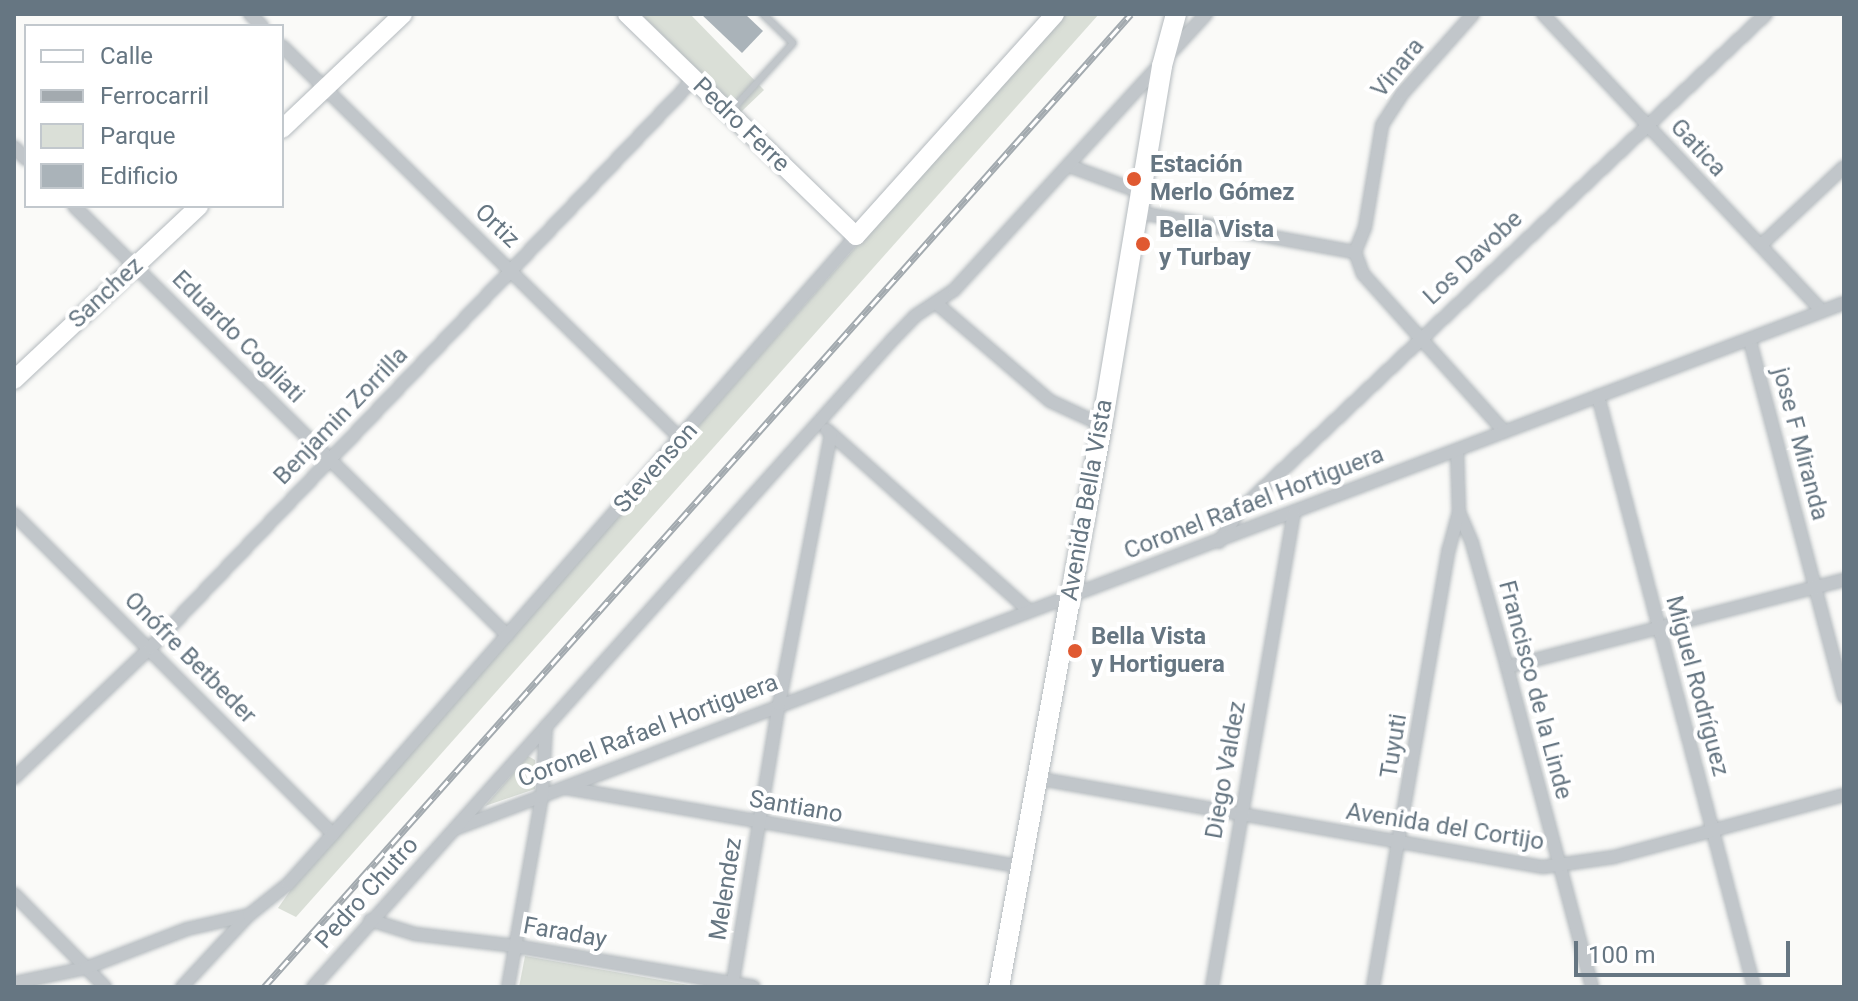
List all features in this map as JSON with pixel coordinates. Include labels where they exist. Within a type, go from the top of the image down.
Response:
[{"type":"main road","name":"Avenida Bella Vista","points":[[999,987],[1102,425],[1162,66],[1176,14]]},
{"type":"street","points":[[284,127],[403,14]]},
{"type":"street","name":"Pedro Ferre","points":[[627,14],[856,236]]},
{"type":"street","name":"Stevenson","points":[[182,987],[249,915],[288,884],[333,834],[856,236],[1055,14]]},
{"type":"street","points":[[455,829],[915,316],[954,290],[1162,66],[1206,14]]},
{"type":"street","name":"Vinara","points":[[1355,252],[1365,227],[1377,138],[1389,112],[1473,14]]},
{"type":"street","name":"Gatica","points":[[1543,14],[1822,311]]},
{"type":"street","name":"Los Davobe","points":[[1219,543],[1240,510],[1766,14]]},
{"type":"street","name":"Ortiz","points":[[284,48],[681,439]]},
{"type":"street","name":"Benjamin Zorrilla","points":[[14,778],[150,648],[694,79]]},
{"type":"street","points":[[1069,166],[1138,202],[1355,252],[1363,274],[1505,432]]},
{"type":"street","points":[[1761,245],[1844,167]]},
{"type":"street","name":"Eduardo Cogliati","points":[[76,208],[507,635]]},
{"type":"street","name":"Sanchez","points":[[14,380],[197,208]]},
{"type":"street","points":[[936,303],[1050,401],[1102,425]]},
{"type":"street","name":"Coronel Rafael Hortiguera","points":[[455,829],[1028,610],[1219,543],[1844,303]]},
{"type":"street","name":"jose F Miranda","points":[[1750,341],[1844,697]]},
{"type":"street","name":"Miguel Rodríguez","points":[[1598,396],[1754,987]]},
{"type":"street","points":[[819,422],[1028,610]]},
{"type":"street","name":"Melendez","points":[[733,985],[779,704],[831,434]]},
{"type":"street","name":"Francisco de la Linde","points":[[1457,450],[1459,512],[1472,543],[1507,667],[1592,987]]},
{"type":"street","name":"Tuyuti","points":[[1373,987],[1449,549],[1459,512]]},
{"type":"street","name":"Diego Valdez","points":[[1212,987],[1239,815],[1294,513]]},
{"type":"street","name":"Onófre Betbeder","points":[[14,514],[333,834]]},
{"type":"street","points":[[1507,667],[1844,580]]},
{"type":"street","points":[[508,987],[542,797],[546,726]]},
{"type":"street","name":"Avenida del Cortijo","points":[[1035,778],[1400,844],[1560,867],[1614,857],[1844,795]]},
{"type":"street","name":"Santiano","points":[[566,788],[759,824],[1019,866]]},
{"type":"street","name":"Pedro Chutro","points":[[313,987],[455,829]]},
{"type":"street","points":[[14,894],[105,987]]},
{"type":"street","points":[[14,983],[86,968],[187,929],[249,915]]},
{"type":"street","name":"Faraday","points":[[370,920],[415,934],[515,946],[754,987]]},
{"type":"lane","points":[[729,113],[793,43],[763,14]]},
{"type":"green space","points":[[641,14],[690,14],[764,90],[741,112]]},
{"type":"green space","points":[[1061,14],[1099,14],[296,917],[278,908],[299,878]]},
{"type":"green space","points":[[528,756],[535,760],[535,789],[485,806]]},
{"type":"green space","points":[[525,956],[700,987],[519,987]]},
{"type":"building","points":[[701,14],[745,14],[763,31],[742,53]]},
{"type":"railway","points":[[264,987],[1131,14]]},
{"type":"place","name":"Estación Merlo Gómez","points":[[1134,179]]},
{"type":"place","name":"Bella Vista y Turbay","points":[[1143,244]]},
{"type":"place","name":"Bella Vista y Hortiguera","points":[[1075,651]]}]
